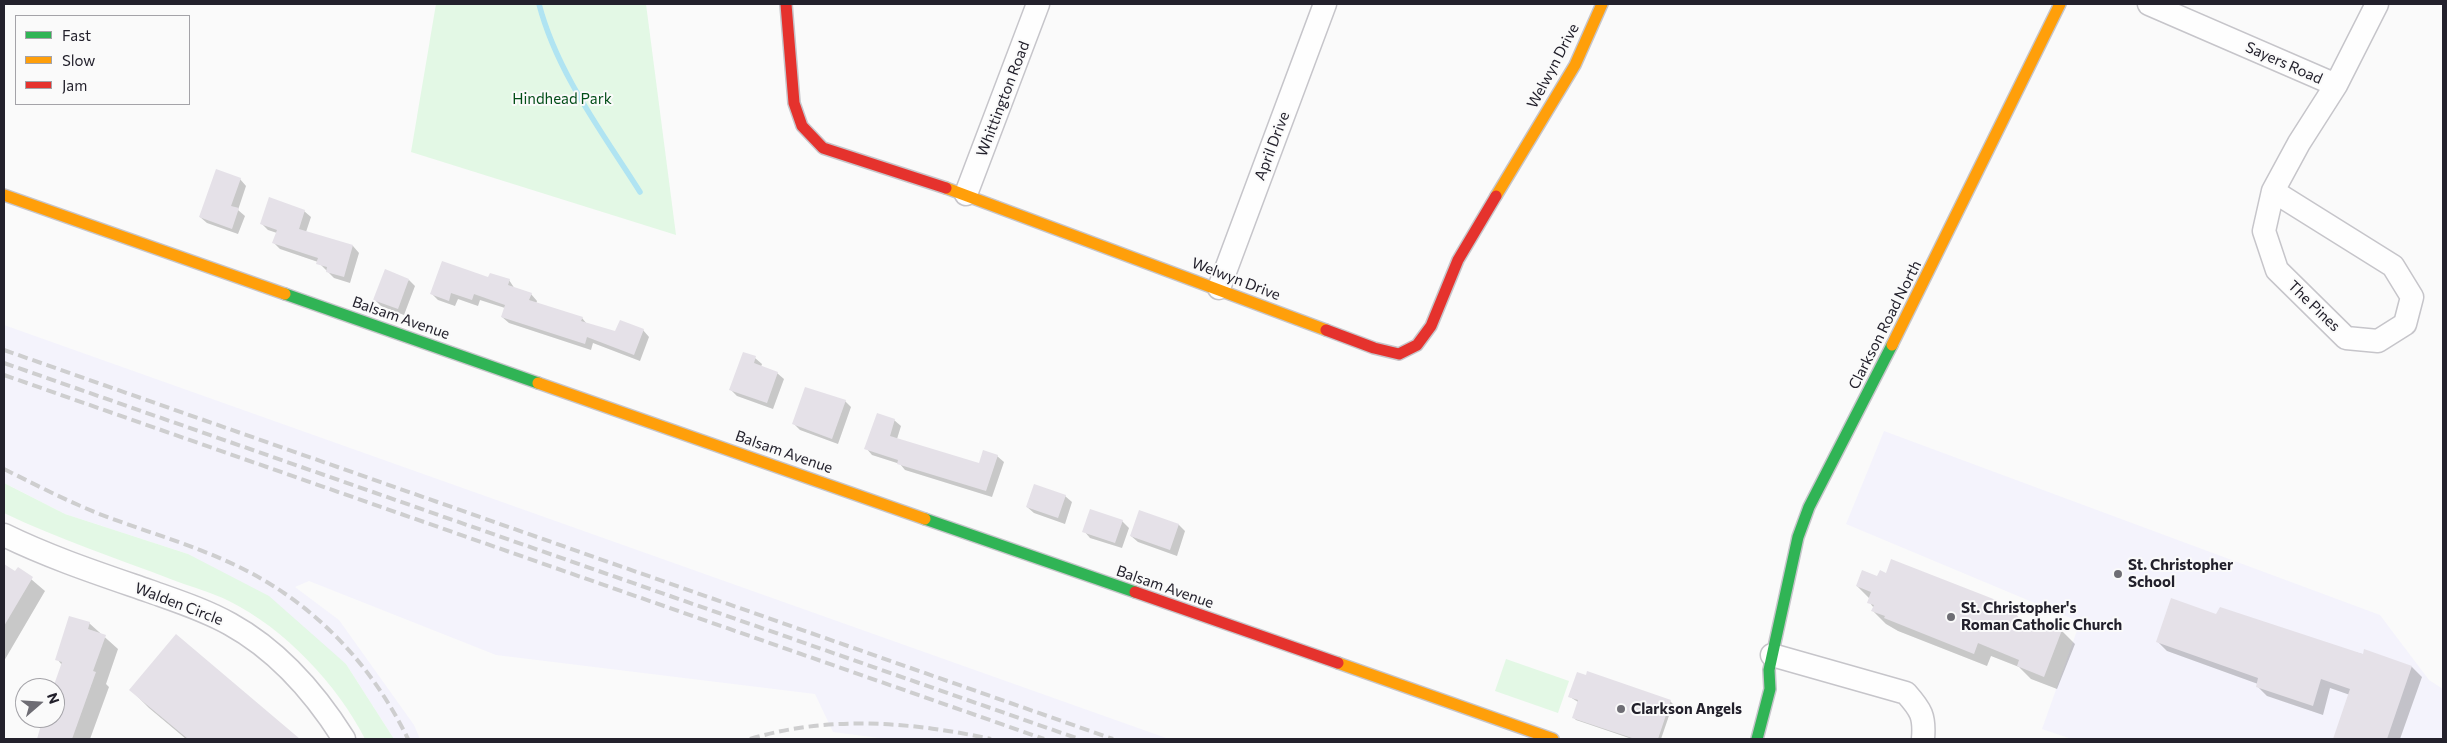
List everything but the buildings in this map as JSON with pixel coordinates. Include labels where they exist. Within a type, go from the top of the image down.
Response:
[{"type":"street","name":"Welwyn Drive","points":[[786,4],[794,103],[802,126],[811,138],[823,148],[966,194],[1374,348],[1399,354],[1417,345],[1431,326],[1458,260],[1574,65],[1602,4]]},
{"type":"street","name":"Whittington Road","points":[[966,194],[1038,4]]},
{"type":"street","name":"April Drive","points":[[1219,288],[1325,4]]},
{"type":"street","name":"Clarkson Road North","points":[[1758,739],[1770,689],[1770,663],[1798,537],[1809,507],[1872,385],[2060,4]]},
{"type":"street","name":"Sayers Road","points":[[2149,4],[2336,86],[2377,4]]},
{"type":"street","name":"The Pines","points":[[2273,192],[2393,266],[2412,297],[2405,324],[2378,341],[2346,338],[2277,270],[2264,231],[2273,192],[2299,143],[2336,86]]},
{"type":"street","name":"Balsam Avenue","points":[[4,195],[1553,739]]},
{"type":"street","name":"Walden Circle","points":[[4,534],[37,551],[183,603],[233,625],[288,667],[321,704],[344,739]]},
{"type":"street","points":[[1756,680],[1770,663],[1906,693],[1919,707],[1925,722],[1923,739]]},
{"type":"shaded area","points":[[4,325],[1169,739],[887,739],[833,732],[815,694],[496,655],[309,581],[295,587],[339,620],[414,725],[420,739],[394,739],[346,664],[188,554],[65,514],[4,483]]},
{"type":"shaded area","name":"St. Christopher School","points":[[1884,431],[2380,615],[2429,680],[2443,689],[2443,739],[2072,739],[2042,729],[2080,622],[1846,524]]},
{"type":"green space","name":"Hindhead Park","points":[[436,4],[646,4],[676,235],[411,152]]},
{"type":"green space","points":[[4,483],[65,514],[188,554],[269,596],[346,664],[394,739],[365,739],[340,698],[325,679],[289,642],[250,612],[215,595],[66,540],[4,513]]},
{"type":"green space","points":[[1506,659],[1569,681],[1558,713],[1495,691]]},
{"type":"waterway","points":[[539,4],[557,54],[569,78],[640,192]]},
{"type":"railway","points":[[4,350],[1113,739]]},
{"type":"railway","points":[[4,363],[1079,739]]},
{"type":"railway","points":[[4,375],[1044,739]]},
{"type":"railway","points":[[4,469],[97,513],[218,557],[263,580],[289,597],[314,616],[357,660],[393,711],[408,739]]},
{"type":"railway","points":[[750,739],[780,731],[840,724],[901,725],[931,728],[991,739]]},
{"type":"traffic: fast","points":[[285,294],[538,383]]},
{"type":"traffic: fast","points":[[1757,739],[1770,689],[1769,670],[1798,537],[1809,507],[1892,345]]},
{"type":"traffic: fast","points":[[925,519],[1135,592]]},
{"type":"traffic: slow","points":[[1496,196],[1575,65],[1602,4]]},
{"type":"traffic: slow","points":[[1892,345],[2060,4]]},
{"type":"traffic: slow","points":[[946,188],[1326,330]]},
{"type":"traffic: slow","points":[[4,195],[285,294]]},
{"type":"traffic: slow","points":[[538,383],[925,519]]},
{"type":"traffic: slow","points":[[1338,663],[1553,739]]},
{"type":"traffic: jam","points":[[786,4],[794,103],[802,126],[823,148],[946,188]]},
{"type":"traffic: jam","points":[[1326,330],[1374,348],[1399,354],[1417,345],[1431,326],[1458,260],[1496,196]]},
{"type":"traffic: jam","points":[[1135,592],[1338,663]]},
{"type":"place","name":"St. Christopher School","points":[[2118,574]]},
{"type":"place","name":"St. Christopher's Roman Catholic Church","points":[[1951,617]]},
{"type":"place","name":"Clarkson Angels","points":[[1621,709]]}]
